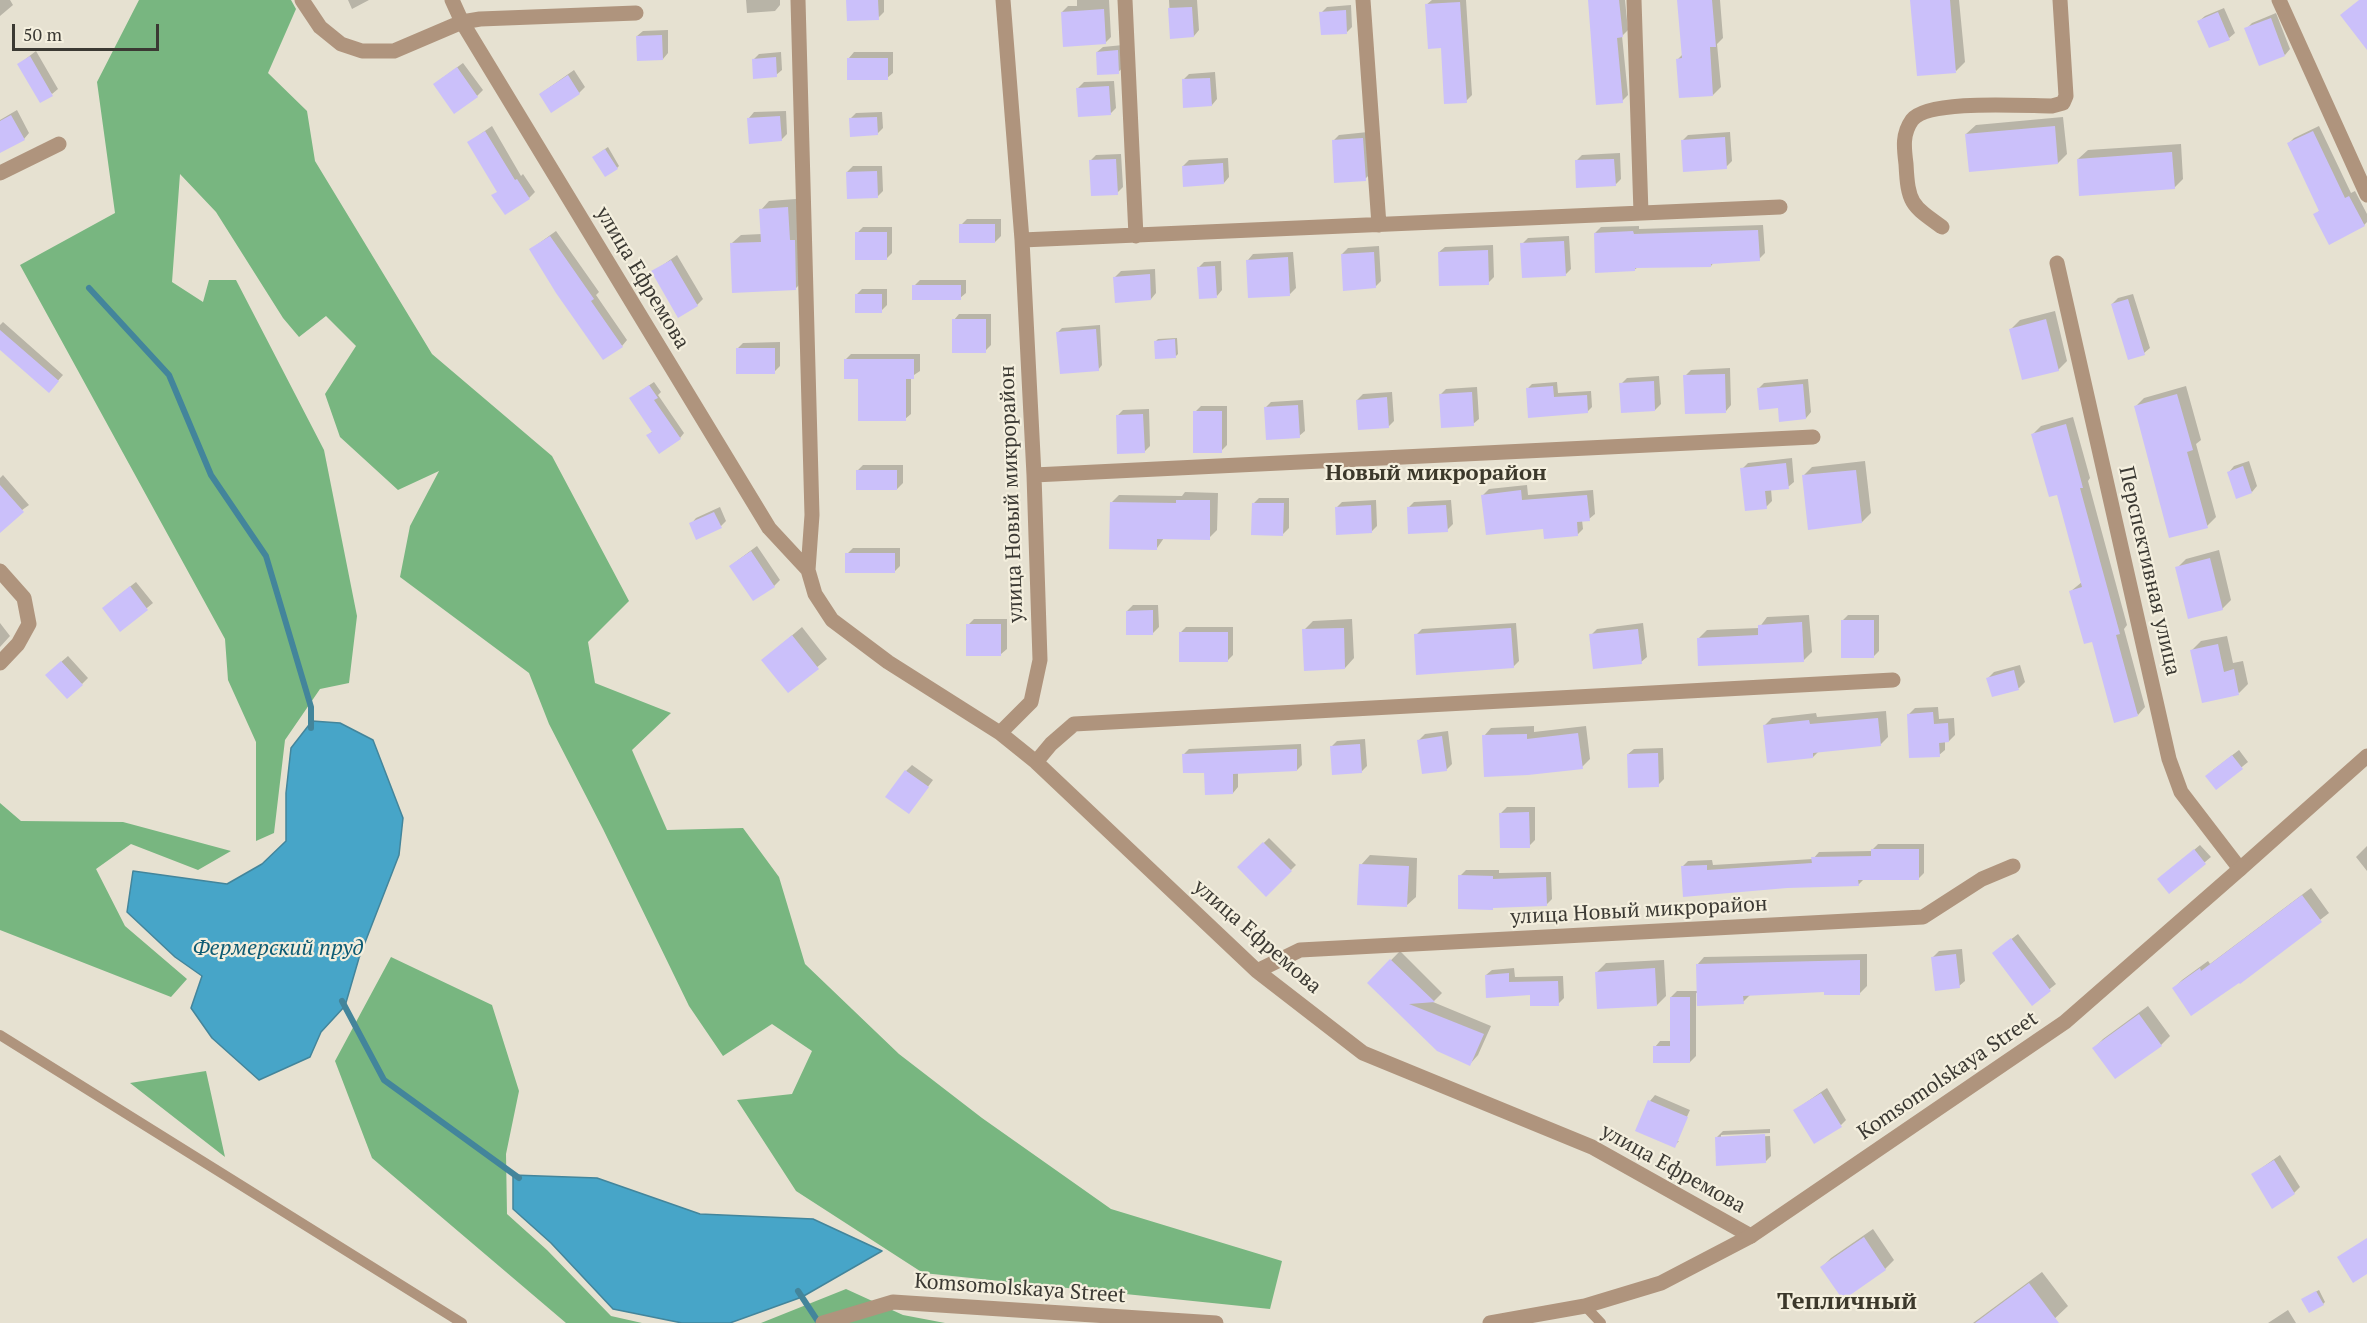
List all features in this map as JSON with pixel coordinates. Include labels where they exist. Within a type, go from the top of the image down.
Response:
[{"type":"street","points":[[302,0],[320,27],[341,44],[362,51],[394,51],[462,22],[480,18],[636,13]]},
{"type":"street","name":"улица Ефремова","points":[[452,0],[462,22],[769,528],[808,570]]},
{"type":"street","name":"улица Ефремова","points":[[798,0],[812,515],[808,570],[815,594],[832,620],[888,662],[1000,733],[1036,762],[1257,971],[1363,1053],[1592,1146],[1751,1236]]},
{"type":"street","name":"улица Новый микрорайон","points":[[1000,733],[1031,702],[1040,660],[1034,476],[1022,240],[1003,0]]},
{"type":"street","points":[[1125,0],[1136,236]]},
{"type":"street","points":[[1363,0],[1379,225]]},
{"type":"street","points":[[1634,0],[1641,213]]},
{"type":"street","points":[[1942,227],[1921,212],[1908,194],[1904,137],[1913,118],[1929,110],[1950,106],[2052,106],[2064,103],[2066,96],[2060,0]]},
{"type":"street","points":[[2279,0],[2367,195]]},
{"type":"street","points":[[0,173],[59,144]]},
{"type":"street","points":[[1022,240],[1780,207]]},
{"type":"street","name":"Перспективная улица","points":[[2057,263],[2169,759],[2181,792],[2240,869]]},
{"type":"street","points":[[1034,476],[1813,437]]},
{"type":"street","points":[[0,571],[24,598],[29,624],[18,644],[0,663]]},
{"type":"street","points":[[1036,762],[1051,744],[1074,724],[1893,680]]},
{"type":"street","name":"Komsomolskaya Street","points":[[1490,1323],[1585,1306],[1661,1283],[1751,1236],[2065,1022],[2367,756]]},
{"type":"street","name":"улица Новый микрорайон","points":[[1257,971],[1300,950],[1923,917],[1982,879],[2013,866]]},
{"type":"street","name":"Komsomolskaya Street","points":[[823,1323],[893,1302],[1216,1323]]},
{"type":"lane","points":[[0,1035],[462,1323]]},
{"type":"lane","points":[[1585,1306],[1601,1323]]},
{"type":"green space","points":[[139,0],[291,0],[296,9],[268,73],[307,111],[315,161],[432,354],[552,456],[629,601],[588,642],[595,683],[671,713],[632,750],[667,830],[743,828],[779,877],[805,964],[899,1054],[982,1118],[1111,1209],[1282,1261],[1270,1309],[923,1273],[796,1191],[737,1100],[792,1094],[812,1051],[772,1024],[723,1056],[689,1006],[549,724],[529,673],[400,577],[410,526],[439,471],[398,490],[340,437],[325,394],[356,346],[326,316],[299,337],[283,318],[216,212],[180,174],[172,282],[203,302],[209,280],[236,280],[324,450],[357,616],[349,683],[320,689],[285,740],[274,833],[256,841],[256,742],[228,680],[225,639],[20,265],[115,213],[97,82]]},
{"type":"green space","points":[[0,803],[21,821],[123,822],[231,851],[198,870],[131,844],[96,869],[125,926],[187,979],[171,997],[0,930]]},
{"type":"green space","points":[[391,957],[492,1005],[519,1091],[506,1154],[507,1214],[547,1250],[611,1316],[642,1323],[566,1323],[372,1158],[335,1061]]},
{"type":"green space","points":[[206,1071],[225,1157],[130,1083]]},
{"type":"green space","points":[[846,1289],[903,1315],[945,1323],[761,1323]]},
{"type":"water","name":"Фермерский пруд","points":[[312,721],[340,723],[373,740],[403,818],[399,855],[359,958],[345,1006],[321,1032],[310,1057],[259,1080],[212,1038],[191,1008],[202,976],[175,957],[127,912],[133,871],[227,884],[262,864],[286,841],[286,793],[291,748]]},
{"type":"water","points":[[513,1175],[597,1178],[700,1214],[813,1219],[882,1251],[802,1297],[730,1323],[682,1323],[613,1309],[551,1243],[513,1209]]},
{"type":"building","points":[[846,0],[878,0],[879,20],[847,21]]},
{"type":"building","points":[[1588,0],[1619,0],[1623,37],[1617,38],[1623,103],[1596,105]]},
{"type":"building","points":[[1677,0],[1712,0],[1716,47],[1710,47],[1713,96],[1679,98],[1676,59],[1682,58]]},
{"type":"building","points":[[1910,0],[1950,0],[1956,73],[1917,76]]},
{"type":"building","points":[[2359,0],[2367,0],[2367,50],[2340,15]]},
{"type":"building","points":[[1460,2],[1467,103],[1444,104],[1441,48],[1428,49],[1425,4]]},
{"type":"building","points":[[1192,7],[1194,37],[1170,39],[1168,8]]},
{"type":"building","points":[[1104,9],[1106,44],[1063,47],[1061,12]]},
{"type":"building","points":[[1346,10],[1347,34],[1321,35],[1319,12]]},
{"type":"building","points":[[2218,12],[2230,40],[2209,48],[2197,21]]},
{"type":"building","points":[[2271,18],[2285,56],[2259,66],[2244,28]]},
{"type":"building","points":[[662,35],[663,60],[637,61],[636,36]]},
{"type":"building","points":[[1118,50],[1119,74],[1097,75],[1096,52]]},
{"type":"building","points":[[30,56],[53,96],[40,103],[17,64]]},
{"type":"building","points":[[776,57],[777,77],[753,79],[752,59]]},
{"type":"building","points":[[847,58],[888,58],[888,80],[847,80]]},
{"type":"building","points":[[457,67],[478,97],[454,114],[433,84]]},
{"type":"building","points":[[568,75],[580,94],[551,113],[539,94]]},
{"type":"building","points":[[1210,78],[1212,106],[1183,108],[1182,79]]},
{"type":"building","points":[[1109,86],[1111,115],[1078,117],[1076,88]]},
{"type":"building","points":[[11,115],[25,140],[0,153],[0,121]]},
{"type":"building","points":[[780,116],[782,141],[749,144],[747,118]]},
{"type":"building","points":[[877,117],[878,135],[850,137],[849,118]]},
{"type":"building","points":[[2055,126],[2058,164],[1969,172],[1965,134]]},
{"type":"building","points":[[485,131],[515,180],[517,179],[530,199],[505,215],[491,195],[497,192],[467,142]]},
{"type":"building","points":[[2313,131],[2345,198],[2349,196],[2365,226],[2329,245],[2313,214],[2319,211],[2287,143]]},
{"type":"building","points":[[1725,137],[1727,169],[1683,172],[1681,140]]},
{"type":"building","points":[[1363,138],[1366,181],[1334,183],[1332,140]]},
{"type":"building","points":[[605,149],[618,169],[605,177],[592,157]]},
{"type":"building","points":[[2172,152],[2175,189],[2079,196],[2077,159]]},
{"type":"building","points":[[1116,159],[1118,195],[1091,196],[1089,160]]},
{"type":"building","points":[[1614,159],[1616,186],[1576,188],[1575,160]]},
{"type":"building","points":[[1223,163],[1224,184],[1183,187],[1182,166]]},
{"type":"building","points":[[877,171],[878,198],[847,199],[846,172]]},
{"type":"building","points":[[788,207],[790,240],[795,240],[796,290],[732,293],[730,243],[761,242],[759,209]]},
{"type":"building","points":[[959,224],[995,224],[995,243],[959,243]]},
{"type":"building","points":[[1758,230],[1760,261],[1711,264],[1711,267],[1635,268],[1635,271],[1595,273],[1594,233]]},
{"type":"building","points":[[855,232],[887,232],[887,260],[855,260]]},
{"type":"building","points":[[550,236],[594,299],[591,301],[623,347],[603,360],[556,293],[529,249]]},
{"type":"building","points":[[1564,241],[1566,276],[1522,278],[1520,243]]},
{"type":"building","points":[[1488,250],[1489,285],[1439,286],[1438,252]]},
{"type":"building","points":[[1374,252],[1376,288],[1343,291],[1341,254]]},
{"type":"building","points":[[1288,257],[1290,296],[1248,298],[1246,260]]},
{"type":"building","points":[[671,260],[698,306],[678,318],[651,271]]},
{"type":"building","points":[[1215,266],[1217,298],[1199,299],[1197,267]]},
{"type":"building","points":[[1150,274],[1151,300],[1115,303],[1113,277]]},
{"type":"building","points":[[912,285],[961,285],[961,300],[912,300]]},
{"type":"building","points":[[855,294],[882,294],[882,313],[855,313]]},
{"type":"building","points":[[2128,299],[2145,355],[2128,360],[2111,304]]},
{"type":"building","points":[[952,319],[986,319],[986,353],[952,353]]},
{"type":"building","points":[[2046,319],[2059,371],[2022,380],[2009,329]]},
{"type":"building","points":[[1096,329],[1099,371],[1060,374],[1056,332]]},
{"type":"building","points":[[0,330],[59,381],[49,393],[0,350]]},
{"type":"building","points":[[1175,339],[1176,358],[1155,359],[1154,341]]},
{"type":"building","points":[[736,348],[775,348],[775,374],[736,374]]},
{"type":"building","points":[[844,359],[914,359],[914,379],[906,379],[906,421],[858,421],[858,379],[844,379]]},
{"type":"building","points":[[1725,374],[1726,413],[1685,414],[1683,375]]},
{"type":"building","points":[[1654,381],[1655,411],[1621,413],[1619,383]]},
{"type":"building","points":[[1803,384],[1806,419],[1779,422],[1778,408],[1759,410],[1757,388]]},
{"type":"building","points":[[649,385],[658,398],[654,400],[681,439],[659,454],[646,435],[652,432],[629,398]]},
{"type":"building","points":[[1553,386],[1554,397],[1587,395],[1588,413],[1528,418],[1526,388]]},
{"type":"building","points":[[1472,392],[1474,426],[1441,428],[1439,394]]},
{"type":"building","points":[[2177,394],[2193,450],[2187,452],[2208,528],[2169,538],[2134,406]]},
{"type":"building","points":[[1387,397],[1389,428],[1358,430],[1356,400]]},
{"type":"building","points":[[1298,405],[1300,438],[1266,440],[1264,407]]},
{"type":"building","points":[[1193,411],[1222,411],[1222,453],[1193,453]]},
{"type":"building","points":[[1143,414],[1145,453],[1117,454],[1116,415]]},
{"type":"building","points":[[2066,424],[2083,488],[2080,488],[2120,634],[2116,635],[2138,716],[2114,723],[2092,642],[2084,644],[2069,591],[2082,587],[2057,495],[2049,497],[2031,434]]},
{"type":"building","points":[[1786,463],[1789,489],[1765,491],[1767,509],[1745,511],[1740,468]]},
{"type":"building","points":[[2243,466],[2252,493],[2236,499],[2227,472]]},
{"type":"building","points":[[856,470],[897,470],[897,490],[856,490]]},
{"type":"building","points":[[1856,470],[1862,523],[1808,530],[1802,475]]},
{"type":"building","points":[[0,485],[24,512],[0,533]]},
{"type":"building","points":[[1521,490],[1522,500],[1587,495],[1590,521],[1577,522],[1578,536],[1544,539],[1543,529],[1486,535],[1481,495]]},
{"type":"building","points":[[1176,500],[1210,500],[1210,540],[1157,539],[1157,550],[1109,549],[1110,502],[1176,503]]},
{"type":"building","points":[[1252,503],[1284,503],[1283,536],[1251,535]]},
{"type":"building","points":[[1371,505],[1372,533],[1336,535],[1335,507]]},
{"type":"building","points":[[1446,505],[1448,532],[1408,534],[1407,507]]},
{"type":"building","points":[[714,512],[722,528],[696,540],[689,523]]},
{"type":"building","points":[[751,551],[775,587],[753,601],[729,566]]},
{"type":"building","points":[[845,553],[895,553],[895,573],[845,573]]},
{"type":"building","points":[[2210,558],[2223,610],[2188,619],[2175,567]]},
{"type":"building","points":[[130,586],[148,610],[120,632],[102,608]]},
{"type":"building","points":[[1153,610],[1153,635],[1126,635],[1126,611]]},
{"type":"building","points":[[1841,620],[1874,620],[1874,658],[1841,658]]},
{"type":"building","points":[[1802,622],[1804,662],[1698,666],[1697,638],[1758,635],[1758,625]]},
{"type":"building","points":[[966,624],[1001,624],[1001,656],[966,656]]},
{"type":"building","points":[[1344,628],[1345,669],[1304,671],[1302,629]]},
{"type":"building","points":[[1511,628],[1514,668],[1416,675],[1414,634]]},
{"type":"building","points":[[1638,629],[1642,664],[1593,669],[1589,634]]},
{"type":"building","points":[[1179,632],[1228,632],[1228,662],[1179,662]]},
{"type":"building","points":[[792,635],[819,669],[788,693],[761,660]]},
{"type":"building","points":[[2218,644],[2224,672],[2234,669],[2239,695],[2202,703],[2190,650]]},
{"type":"building","points":[[61,661],[83,685],[67,699],[45,675]]},
{"type":"building","points":[[2014,670],[2019,690],[1992,697],[1986,678]]},
{"type":"building","points":[[1933,712],[1934,724],[1948,723],[1949,742],[1939,743],[1940,757],[1909,758],[1907,714]]},
{"type":"building","points":[[1878,718],[1881,746],[1813,753],[1813,758],[1767,763],[1763,725],[1809,720],[1810,724]]},
{"type":"building","points":[[1578,733],[1583,769],[1484,777],[1482,735],[1527,734],[1527,739]]},
{"type":"building","points":[[1442,736],[1447,771],[1422,774],[1417,740]]},
{"type":"building","points":[[1360,744],[1362,773],[1332,775],[1330,746]]},
{"type":"building","points":[[1297,749],[1297,771],[1233,774],[1233,794],[1205,795],[1204,773],[1183,773],[1182,754]]},
{"type":"building","points":[[1658,753],[1659,787],[1628,788],[1627,754]]},
{"type":"building","points":[[2232,755],[2243,769],[2216,790],[2205,776]]},
{"type":"building","points":[[905,770],[929,787],[909,814],[885,797]]},
{"type":"building","points":[[1529,812],[1530,848],[1500,848],[1499,813]]},
{"type":"building","points":[[1263,842],[1292,871],[1266,897],[1237,867]]},
{"type":"building","points":[[1871,849],[1919,849],[1919,880],[1858,880],[1859,886],[1787,888],[1683,897],[1681,866],[1707,865],[1707,870],[1812,863],[1811,857],[1871,856]]},
{"type":"building","points":[[2194,849],[2206,864],[2169,894],[2157,879]]},
{"type":"building","points":[[1359,864],[1409,866],[1407,907],[1357,905]]},
{"type":"building","points":[[1458,875],[1493,876],[1493,879],[1546,877],[1547,906],[1493,908],[1493,910],[1458,909]]},
{"type":"building","points":[[2302,895],[2322,922],[2240,984],[2191,1016],[2172,988],[2200,968],[2201,971]]},
{"type":"building","points":[[2011,938],[2051,991],[2032,1006],[1992,953]]},
{"type":"building","points":[[1956,954],[1960,988],[1935,991],[1931,957]]},
{"type":"building","points":[[1390,959],[1435,1002],[1409,1004],[1484,1034],[1470,1066],[1437,1051],[1367,983]]},
{"type":"building","points":[[1860,960],[1860,995],[1824,995],[1824,992],[1743,996],[1744,1004],[1697,1006],[1696,964]]},
{"type":"building","points":[[1655,968],[1657,1006],[1597,1009],[1595,972]]},
{"type":"building","points":[[1509,973],[1509,982],[1558,981],[1559,1006],[1530,1006],[1530,995],[1486,998],[1485,975]]},
{"type":"building","points":[[1670,997],[1690,997],[1690,1063],[1653,1063],[1653,1046],[1670,1046]]},
{"type":"building","points":[[2139,1014],[2162,1046],[2115,1079],[2092,1048]]},
{"type":"building","points":[[1821,1093],[1842,1127],[1814,1144],[1793,1110]]},
{"type":"building","points":[[1648,1100],[1688,1117],[1675,1148],[1635,1131]]},
{"type":"building","points":[[1765,1134],[1766,1163],[1716,1166],[1715,1137]]},
{"type":"building","points":[[2274,1160],[2295,1194],[2272,1209],[2251,1174]]},
{"type":"building","points":[[1864,1237],[1886,1270],[1843,1300],[1820,1267]]},
{"type":"building","points":[[2367,1238],[2367,1274],[2353,1283],[2337,1257]]},
{"type":"building","points":[[2029,1283],[2059,1323],[1975,1323]]},
{"type":"building","points":[[2316,1291],[2324,1305],[2309,1313],[2301,1299]]},
{"type":"waterway","points":[[89,288],[169,375],[211,475],[266,556],[311,707],[311,728]]},
{"type":"waterway","points":[[342,1001],[384,1080],[519,1178]]},
{"type":"waterway","points":[[798,1291],[819,1323]]},
{"type":"district","name":"Новый микрорайон","points":[[1436,474]]},
{"type":"district","name":"Тепличный","points":[[1847,1302]]}]
